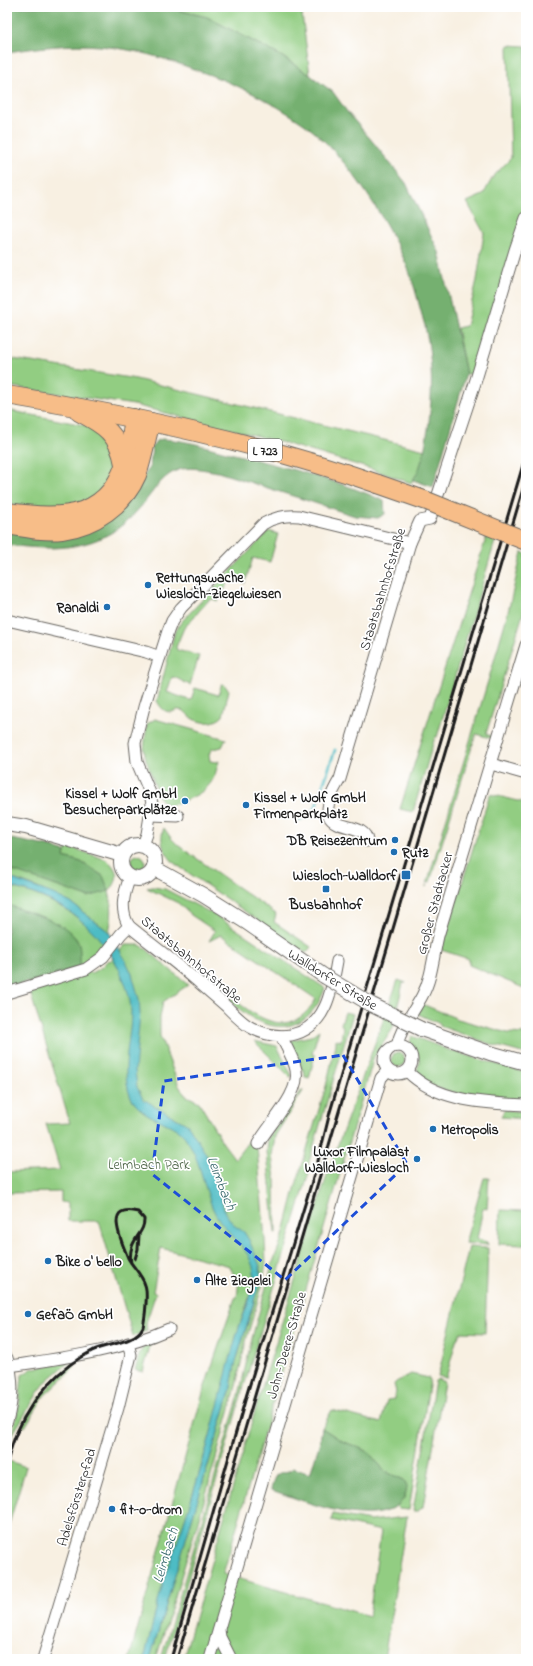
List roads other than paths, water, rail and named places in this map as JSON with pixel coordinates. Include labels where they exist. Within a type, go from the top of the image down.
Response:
[{"type":"main road","name":"L 723","points":[[7,395],[142,420],[275,452],[427,501],[526,541]]},
{"type":"main road","points":[[66,405],[95,420],[107,429],[117,440],[122,453],[124,465]]},
{"type":"main road","points":[[7,512],[49,517],[63,516],[79,512],[104,499],[114,487],[142,420]]},
{"type":"main road","points":[[7,525],[46,530],[62,530],[90,522],[101,516],[117,503],[130,488],[137,474],[142,420]]},
{"type":"street","name":"Staatsbahnhofstraße","points":[[367,841],[364,834],[360,830],[334,822],[328,814],[328,805],[332,793],[340,779],[410,543],[420,522],[430,519],[475,383],[526,218]]},
{"type":"street","points":[[143,845],[151,815],[150,793],[137,762],[135,743],[144,707],[172,621],[176,614],[263,524],[272,518],[280,516],[299,516],[410,543]]},
{"type":"street","points":[[7,620],[146,652],[160,657]]},
{"type":"street","name":"Großer Stadtacker","points":[[397,1046],[411,1012],[422,996],[432,969],[438,936],[526,645]]},
{"type":"street","points":[[491,764],[526,774]]},
{"type":"street","points":[[151,815],[178,816]]},
{"type":"street","points":[[7,824],[26,826],[122,855]]},
{"type":"street","points":[[143,845],[148,848],[154,857],[154,868],[148,876],[144,878],[139,879],[130,877],[123,870],[120,860],[122,855],[130,846],[143,845]]},
{"type":"street","name":"Walldorfer Straße","points":[[154,868],[204,895],[324,976],[372,1005],[422,1029],[490,1053],[526,1063]]},
{"type":"street","name":"Staatsbahnhofstraße","points":[[130,877],[123,899],[124,916],[130,926],[249,1026],[264,1033],[281,1036],[299,1033],[307,1029],[321,1014],[333,984],[337,961]]},
{"type":"street","points":[[7,993],[86,969],[103,958],[121,934],[130,926]]},
{"type":"street","points":[[258,1144],[265,1131],[292,1095],[297,1081],[296,1069],[281,1036]]},
{"type":"street","points":[[397,1046],[404,1047],[412,1058],[411,1065],[407,1071],[401,1074],[394,1074],[384,1066],[384,1055],[387,1051],[397,1046]]},
{"type":"street","name":"John-Deere-Straße","points":[[210,1659],[381,1078],[388,1070]]},
{"type":"street","points":[[407,1071],[425,1086],[450,1096],[488,1103],[526,1105]]},
{"type":"street","points":[[7,1421],[12,1399],[8,1362],[74,1356],[128,1343],[169,1329]]},
{"type":"street","name":"Adelsförsterpfad","points":[[43,1659],[118,1408],[131,1355],[128,1343]]},
{"type":"street","points":[[218,1630],[231,1659]]},
{"type":"water","points":[[7,877],[53,894],[71,903],[109,932],[132,974],[139,999],[140,1013],[135,1070],[137,1087],[143,1099],[188,1125],[206,1154],[214,1172],[225,1213],[235,1226],[244,1232],[260,1266],[261,1278],[235,1365],[230,1392],[150,1659],[144,1659],[161,1590],[201,1468],[234,1344],[251,1295],[254,1272],[248,1255],[244,1249],[216,1216],[194,1154],[185,1137],[171,1126],[146,1113],[138,1107],[132,1099],[126,1080],[126,1061],[131,1022],[130,1000],[120,970],[107,949],[84,923],[71,913],[42,897],[7,886]]},
{"type":"waterway","points":[[296,822],[310,814],[316,806],[335,750]]},
{"type":"railway","points":[[171,1659],[246,1397],[317,1165],[330,1112],[526,455]]},
{"type":"railway","points":[[177,1659],[526,479]]},
{"type":"railway","points":[[7,1462],[10,1450],[24,1418],[31,1406],[48,1384],[80,1358],[98,1348],[134,1337],[143,1327],[146,1299],[145,1285],[140,1274],[132,1265],[128,1258],[117,1225],[117,1218],[120,1213],[127,1210],[138,1212],[144,1219],[142,1229],[131,1248],[131,1263]]},
{"type":"railway","points":[[135,1259],[138,1249],[139,1235]]},
{"type":"place","name":"Rettungswache Wiesloch-Ziegelwiesen","points":[[148,585]]},
{"type":"place","name":"Ranaldi","points":[[107,607]]},
{"type":"place","name":"Kissel + Wolf GmbH Besucherparkplätze","points":[[185,801]]},
{"type":"place","name":"Kissel + Wolf GmbH Firmenparkplatz","points":[[246,805]]},
{"type":"place","name":"DB Reisezentrum","points":[[395,840]]},
{"type":"place","name":"Rutz","points":[[394,852]]},
{"type":"place","name":"Wiesloch-Walldorf","points":[[406,875]]},
{"type":"place","name":"Busbahnhof","points":[[326,889]]},
{"type":"place","name":"Metropolis","points":[[433,1129]]},
{"type":"place","name":"Luxor Filmpalast Walldorf-Wiesloch","points":[[417,1159]]},
{"type":"place","name":"Bike o' bello","points":[[48,1261]]},
{"type":"place","name":"Alte Ziegelei","points":[[197,1280]]},
{"type":"place","name":"GefaÖ GmbH","points":[[28,1314]]},
{"type":"place","name":"fit-o-drom","points":[[112,1509]]},
{"type":"park label","name":"Leimbach Park","points":[[149,1164]]},
{"type":"water label","name":"Leimbach","points":[[222,1183]]},
{"type":"water label","name":"Leimbach","points":[[165,1555]]}]
